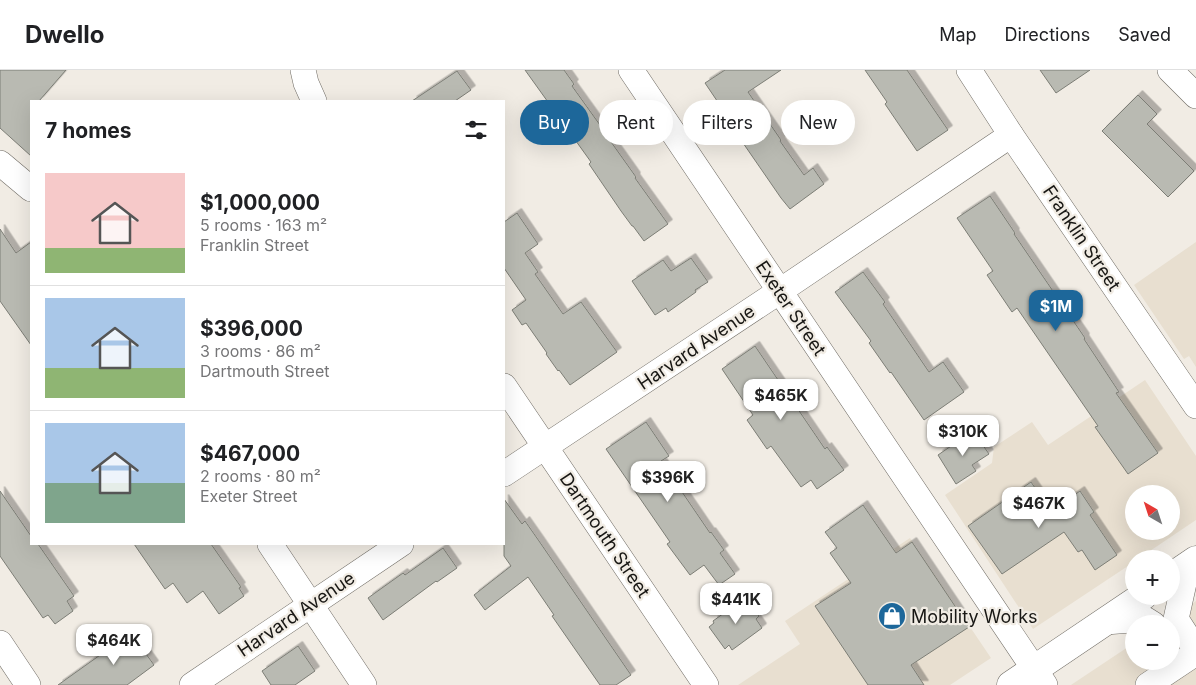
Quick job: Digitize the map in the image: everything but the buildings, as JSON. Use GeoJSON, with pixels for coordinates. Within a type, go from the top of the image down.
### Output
{"type":"FeatureCollection","features":[{"type":"Feature","properties":{"kind":"main road"},"geometry":{"type":"LineString","coordinates":[[1011,685],[1040,677],[1105,622],[1130,605]]}},
{"type":"Feature","properties":{"kind":"street"},"geometry":{"type":"LineString","coordinates":[[303,70],[314,100]]}},
{"type":"Feature","properties":{"kind":"street","name":"Exeter Street"},"geometry":{"type":"LineString","coordinates":[[631,70],[1040,677]]}},
{"type":"Feature","properties":{"kind":"street","name":"Franklin Street"},"geometry":{"type":"LineString","coordinates":[[969,70],[1011,135],[1196,406]]}},
{"type":"Feature","properties":{"kind":"street"},"geometry":{"type":"LineString","coordinates":[[1170,70],[1196,96]]}},
{"type":"Feature","properties":{"kind":"street","name":"Harvard Avenue"},"geometry":{"type":"LineString","coordinates":[[505,473],[1011,135]]}},
{"type":"Feature","properties":{"kind":"street"},"geometry":{"type":"LineString","coordinates":[[0,163],[30,188]]}},
{"type":"Feature","properties":{"kind":"street","name":"Dartmouth Street"},"geometry":{"type":"LineString","coordinates":[[505,388],[706,685]]}},
{"type":"Feature","properties":{"kind":"street"},"geometry":{"type":"LineString","coordinates":[[271,545],[364,685]]}},
{"type":"Feature","properties":{"kind":"street","name":"Harvard Avenue"},"geometry":{"type":"LineString","coordinates":[[192,685],[400,545]]}},
{"type":"Feature","properties":{"kind":"street"},"geometry":{"type":"LineString","coordinates":[[1177,615],[1185,567]]}},
{"type":"Feature","properties":{"kind":"street"},"geometry":{"type":"LineString","coordinates":[[1105,622],[1125,620]]}},
{"type":"Feature","properties":{"kind":"street"},"geometry":{"type":"LineString","coordinates":[[0,643],[28,685]]}},
{"type":"Feature","properties":{"kind":"shaded area"},"geometry":{"type":"Polygon","coordinates":[[[1196,242],[1196,367],[1189,356],[1184,359],[1134,285],[1196,242]]]}},
{"type":"Feature","properties":{"kind":"shaded area"},"geometry":{"type":"Polygon","coordinates":[[[1145,380],[1196,456],[1196,520],[1180,531],[1180,485],[1125,485],[1125,540],[1166,540],[1151,550],[1125,550],[1125,568],[1033,629],[945,495],[992,463],[994,447],[1032,422],[1048,445],[1145,380]]]}},
{"type":"Feature","properties":{"kind":"shaded area","name":"Mobility Works"},"geometry":{"type":"Polygon","coordinates":[[[910,538],[991,658],[950,685],[738,685],[800,644],[785,621],[910,538]]]}},
{"type":"Feature","properties":{"kind":"shaded area"},"geometry":{"type":"Polygon","coordinates":[[[1196,601],[1196,685],[1071,685],[1125,649],[1125,670],[1180,670],[1180,615],[1175,615],[1196,601]]]}},
{"type":"Feature","properties":{"kind":"place","name":"Mobility Works"},"geometry":{"type":"Point","coordinates":[892,616]}}]}
